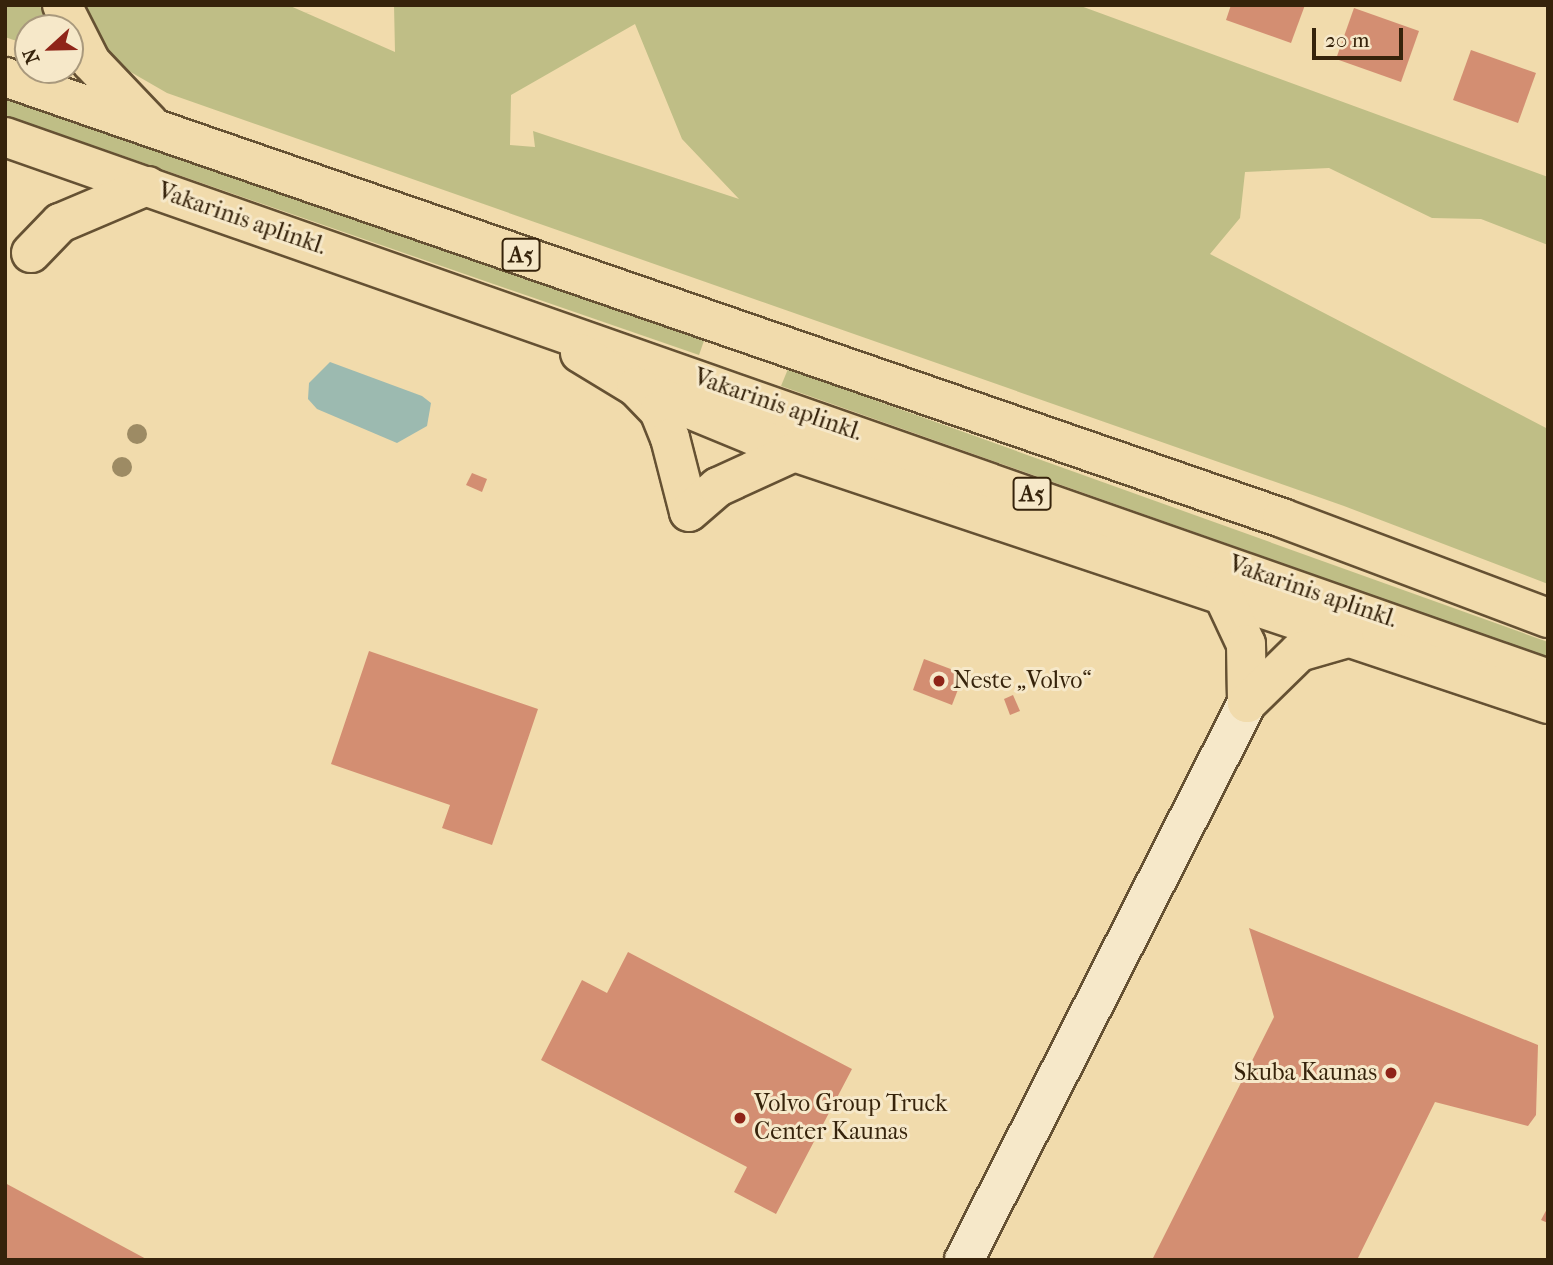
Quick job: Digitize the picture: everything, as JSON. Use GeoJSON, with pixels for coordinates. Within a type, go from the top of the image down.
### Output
{"type":"FeatureCollection","features":[{"type":"Feature","properties":{"kind":"highway"},"geometry":{"type":"LineString","coordinates":[[62,5],[92,62],[156,129]]}},
{"type":"Feature","properties":{"kind":"highway","name":"A5"},"geometry":{"type":"LineString","coordinates":[[5,77],[1282,518],[1548,618]]}},
{"type":"Feature","properties":{"kind":"highway","name":"Vakarinis aplinkl."},"geometry":{"type":"LineString","coordinates":[[5,137],[1548,679]]}},
{"type":"Feature","properties":{"kind":"highway"},"geometry":{"type":"LineString","coordinates":[[31,253],[60,223],[147,186]]}},
{"type":"Feature","properties":{"kind":"highway"},"geometry":{"type":"LineString","coordinates":[[515,314],[636,387],[794,452],[1223,595],[1344,639],[1548,704]]}},
{"type":"Feature","properties":{"kind":"highway"},"geometry":{"type":"LineString","coordinates":[[636,387],[659,411],[670,438],[689,512],[718,487],[794,452]]}},
{"type":"Feature","properties":{"kind":"highway"},"geometry":{"type":"LineString","coordinates":[[1223,595],[1246,644],[1247,703]]}},
{"type":"Feature","properties":{"kind":"highway"},"geometry":{"type":"LineString","coordinates":[[1247,703],[1299,652],[1344,639]]}},
{"type":"Feature","properties":{"kind":"street"},"geometry":{"type":"LineString","coordinates":[[964,1260],[1247,703]]}},
{"type":"Feature","properties":{"kind":"shaded area"},"geometry":{"type":"Polygon","coordinates":[[[5,5],[40,5],[43,14],[14,14],[14,40],[5,37],[5,5]]]}},
{"type":"Feature","properties":{"kind":"shaded area"},"geometry":{"type":"Polygon","coordinates":[[[80,5],[288,5],[395,52],[394,5],[1078,5],[1548,177],[1548,245],[1481,219],[1432,218],[1329,168],[1245,172],[1240,218],[1210,254],[1548,429],[1548,584],[1344,506],[167,93],[115,63],[88,30],[80,5]],[[635,24],[511,95],[510,145],[535,147],[533,131],[739,199],[682,139],[635,24]]]}},
{"type":"Feature","properties":{"kind":"shaded area"},"geometry":{"type":"Polygon","coordinates":[[[5,96],[705,338],[699,355],[5,115],[5,96]]]}},
{"type":"Feature","properties":{"kind":"shaded area"},"geometry":{"type":"Polygon","coordinates":[[[788,369],[1548,642],[1548,657],[781,386],[788,369]]]}},
{"type":"Feature","properties":{"kind":"water"},"geometry":{"type":"Polygon","coordinates":[[[330,362],[422,396],[431,403],[427,426],[397,443],[317,409],[308,399],[309,383],[330,362]]]}},
{"type":"Feature","properties":{"kind":"building"},"geometry":{"type":"Polygon","coordinates":[[[1231,5],[1305,5],[1291,43],[1226,20],[1231,5]]]}},
{"type":"Feature","properties":{"kind":"building"},"geometry":{"type":"Polygon","coordinates":[[[1354,8],[1419,31],[1401,82],[1336,59],[1354,8]]]}},
{"type":"Feature","properties":{"kind":"building"},"geometry":{"type":"Polygon","coordinates":[[[1471,50],[1536,73],[1518,123],[1453,100],[1471,50]]]}},
{"type":"Feature","properties":{"kind":"building"},"geometry":{"type":"Polygon","coordinates":[[[472,473],[487,479],[482,492],[466,485],[472,473]]]}},
{"type":"Feature","properties":{"kind":"building"},"geometry":{"type":"Polygon","coordinates":[[[369,651],[538,709],[492,845],[442,828],[450,805],[331,764],[369,651]]]}},
{"type":"Feature","properties":{"kind":"building"},"geometry":{"type":"Polygon","coordinates":[[[924,659],[964,674],[952,705],[913,690],[924,659]]]}},
{"type":"Feature","properties":{"kind":"building"},"geometry":{"type":"Polygon","coordinates":[[[1013,695],[1020,711],[1010,715],[1004,699],[1013,695]]]}},
{"type":"Feature","properties":{"kind":"building","name":"Skuba Kaunas"},"geometry":{"type":"Polygon","coordinates":[[[1249,928],[1538,1045],[1536,1115],[1528,1126],[1435,1102],[1357,1260],[1152,1260],[1274,1017],[1249,928]]]}},
{"type":"Feature","properties":{"kind":"building","name":"Volvo Group Truck Center Kaunas"},"geometry":{"type":"Polygon","coordinates":[[[628,952],[852,1069],[776,1214],[734,1192],[747,1167],[541,1060],[582,980],[607,993],[628,952]]]}},
{"type":"Feature","properties":{"kind":"building"},"geometry":{"type":"Polygon","coordinates":[[[5,1183],[148,1260],[5,1260],[5,1183]]]}},
{"type":"Feature","properties":{"kind":"building"},"geometry":{"type":"Polygon","coordinates":[[[1548,1207],[1548,1223],[1541,1220],[1548,1207]]]}},
{"type":"Feature","properties":{"kind":"place","name":"Neste „Volvo“"},"geometry":{"type":"Point","coordinates":[939,681]}},
{"type":"Feature","properties":{"kind":"place","name":"Skuba Kaunas"},"geometry":{"type":"Point","coordinates":[1391,1073]}},
{"type":"Feature","properties":{"kind":"place","name":"Volvo Group Truck Center Kaunas"},"geometry":{"type":"Point","coordinates":[740,1118]}}]}
